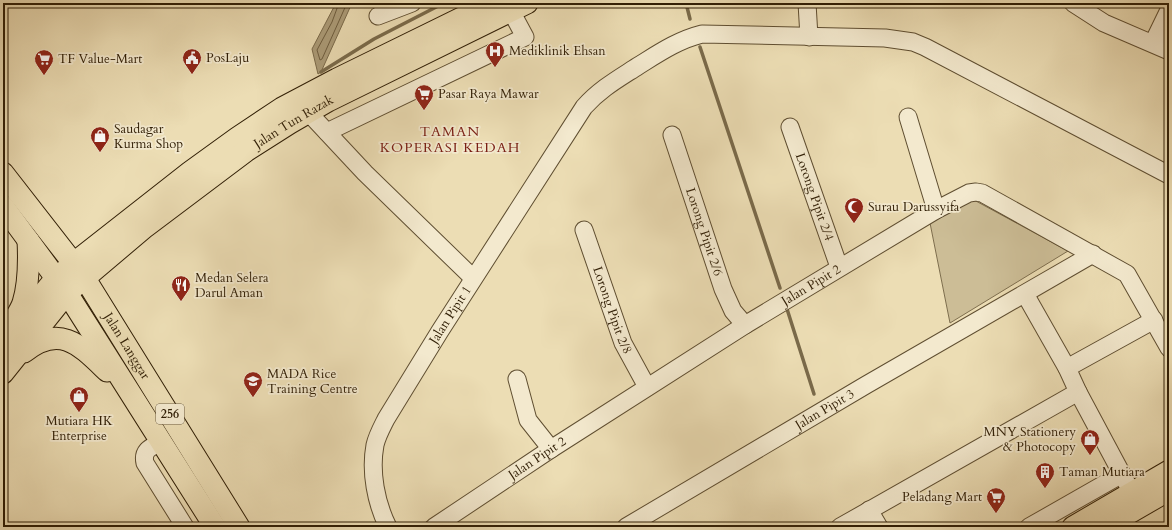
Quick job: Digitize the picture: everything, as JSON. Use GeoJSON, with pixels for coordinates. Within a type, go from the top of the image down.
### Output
{"type":"FeatureCollection","features":[{"type":"Feature","properties":{"kind":"main road","name":"Jalan Tun Razak"},"geometry":{"type":"LineString","coordinates":[[79,270],[145,227],[246,151],[308,112],[510,6]]}},
{"type":"Feature","properties":{"kind":"main road","name":"Jalan Tun Razak"},"geometry":{"type":"LineString","coordinates":[[79,270],[190,172],[282,108],[357,69],[510,6]]}},
{"type":"Feature","properties":{"kind":"main road","name":"Jalan Langgar"},"geometry":{"type":"LineString","coordinates":[[3,173],[79,270],[239,527]]}},
{"type":"Feature","properties":{"kind":"main road","name":"Jalan Langgar"},"geometry":{"type":"LineString","coordinates":[[3,206],[61,286],[215,527]]}},
{"type":"Feature","properties":{"kind":"main road"},"geometry":{"type":"LineString","coordinates":[[6,354],[23,303],[28,272],[28,240]]}},
{"type":"Feature","properties":{"kind":"main road"},"geometry":{"type":"LineString","coordinates":[[6,354],[61,286],[79,270]]}},
{"type":"Feature","properties":{"kind":"main road"},"geometry":{"type":"LineString","coordinates":[[6,354],[44,339],[66,339],[78,345],[89,354],[132,396]]}},
{"type":"Feature","properties":{"kind":"main road"},"geometry":{"type":"LineString","coordinates":[[1073,527],[1132,494],[1169,471]]}},
{"type":"Feature","properties":{"kind":"main road"},"geometry":{"type":"LineString","coordinates":[[1105,527],[1169,490]]}},
{"type":"Feature","properties":{"kind":"street"},"geometry":{"type":"LineString","coordinates":[[378,16],[412,3]]}},
{"type":"Feature","properties":{"kind":"street"},"geometry":{"type":"LineString","coordinates":[[806,3],[809,37]]}},
{"type":"Feature","properties":{"kind":"street"},"geometry":{"type":"LineString","coordinates":[[1073,3],[1104,23],[1169,51]]}},
{"type":"Feature","properties":{"kind":"street"},"geometry":{"type":"LineString","coordinates":[[327,132],[525,37],[510,6]]}},
{"type":"Feature","properties":{"kind":"street"},"geometry":{"type":"LineString","coordinates":[[1153,43],[1169,10]]}},
{"type":"Feature","properties":{"kind":"street","name":"Jalan Pipit 1"},"geometry":{"type":"LineString","coordinates":[[388,527],[375,491],[374,476],[375,445],[390,412],[474,278],[578,117],[594,95],[670,46],[690,37],[702,34],[885,38],[913,42],[1169,175]]}},
{"type":"Feature","properties":{"kind":"street"},"geometry":{"type":"LineString","coordinates":[[308,112],[365,173],[474,278]]}},
{"type":"Feature","properties":{"kind":"street"},"geometry":{"type":"LineString","coordinates":[[908,117],[936,210]]}},
{"type":"Feature","properties":{"kind":"street","name":"Lorong Pipit 2/4"},"geometry":{"type":"LineString","coordinates":[[790,127],[840,267]]}},
{"type":"Feature","properties":{"kind":"street","name":"Lorong Pipit 2/6"},"geometry":{"type":"LineString","coordinates":[[672,135],[723,289],[733,311],[745,325]]}},
{"type":"Feature","properties":{"kind":"street","name":"Jalan Pipit 2"},"geometry":{"type":"LineString","coordinates":[[434,527],[551,449],[745,325],[936,210],[969,193],[982,193],[1127,274],[1169,348]]}},
{"type":"Feature","properties":{"kind":"street","name":"Lorong Pipit 2/8"},"geometry":{"type":"LineString","coordinates":[[584,230],[624,343],[647,387]]}},
{"type":"Feature","properties":{"kind":"street","name":"Jalan Pipit 3"},"geometry":{"type":"LineString","coordinates":[[633,525],[866,385],[1093,254]]}},
{"type":"Feature","properties":{"kind":"street"},"geometry":{"type":"LineString","coordinates":[[1025,294],[1067,368],[1078,392],[1132,494]]}},
{"type":"Feature","properties":{"kind":"street"},"geometry":{"type":"LineString","coordinates":[[1067,368],[1154,320]]}},
{"type":"Feature","properties":{"kind":"street"},"geometry":{"type":"LineString","coordinates":[[517,379],[528,420],[551,449]]}},
{"type":"Feature","properties":{"kind":"street"},"geometry":{"type":"LineString","coordinates":[[840,527],[1078,392]]}},
{"type":"Feature","properties":{"kind":"street"},"geometry":{"type":"LineString","coordinates":[[161,442],[146,451],[144,455],[145,463],[185,527]]}},
{"type":"Feature","properties":{"kind":"street"},"geometry":{"type":"LineString","coordinates":[[1029,527],[1122,474]]}},
{"type":"Feature","properties":{"kind":"street"},"geometry":{"type":"LineString","coordinates":[[869,510],[879,527]]}},
{"type":"Feature","properties":{"kind":"shaded area"},"geometry":{"type":"Polygon","coordinates":[[[974,200],[1068,251],[950,323],[930,223],[974,200]]]}},
{"type":"Feature","properties":{"kind":"water"},"geometry":{"type":"Polygon","coordinates":[[[336,3],[352,3],[321,72],[318,74],[312,49],[336,3]]]}},
{"type":"Feature","properties":{"kind":"waterway"},"geometry":{"type":"LineString","coordinates":[[321,72],[374,39],[444,3]]}},
{"type":"Feature","properties":{"kind":"waterway"},"geometry":{"type":"LineString","coordinates":[[686,3],[690,19]]}},
{"type":"Feature","properties":{"kind":"waterway"},"geometry":{"type":"LineString","coordinates":[[700,47],[780,288]]}},
{"type":"Feature","properties":{"kind":"waterway"},"geometry":{"type":"LineString","coordinates":[[787,309],[814,394]]}},
{"type":"Feature","properties":{"kind":"place","name":"Mediklinik Ehsan"},"geometry":{"type":"Point","coordinates":[495,68]}},
{"type":"Feature","properties":{"kind":"place","name":"PosLaju"},"geometry":{"type":"Point","coordinates":[192,75]}},
{"type":"Feature","properties":{"kind":"place","name":"TF Value-Mart"},"geometry":{"type":"Point","coordinates":[44,76]}},
{"type":"Feature","properties":{"kind":"place","name":"Pasar Raya Mawar"},"geometry":{"type":"Point","coordinates":[424,111]}},
{"type":"Feature","properties":{"kind":"place","name":"Saudagar Kurma Shop"},"geometry":{"type":"Point","coordinates":[100,153]}},
{"type":"Feature","properties":{"kind":"place","name":"Surau Darussyifa"},"geometry":{"type":"Point","coordinates":[854,224]}},
{"type":"Feature","properties":{"kind":"place","name":"Medan Selera Darul Aman"},"geometry":{"type":"Point","coordinates":[181,302]}},
{"type":"Feature","properties":{"kind":"place","name":"MADA Rice Training Centre"},"geometry":{"type":"Point","coordinates":[253,398]}},
{"type":"Feature","properties":{"kind":"place","name":"Mutiara HK Enterprise"},"geometry":{"type":"Point","coordinates":[79,413]}},
{"type":"Feature","properties":{"kind":"place","name":"MNY Stationery & Photocopy"},"geometry":{"type":"Point","coordinates":[1090,456]}},
{"type":"Feature","properties":{"kind":"place","name":"Taman Mutiara"},"geometry":{"type":"Point","coordinates":[1045,489]}},
{"type":"Feature","properties":{"kind":"place","name":"Peladang Mart"},"geometry":{"type":"Point","coordinates":[996,514]}},
{"type":"Feature","properties":{"kind":"district","name":"TAMAN KOPERASI KEDAH"},"geometry":{"type":"Point","coordinates":[450,140]}}]}
